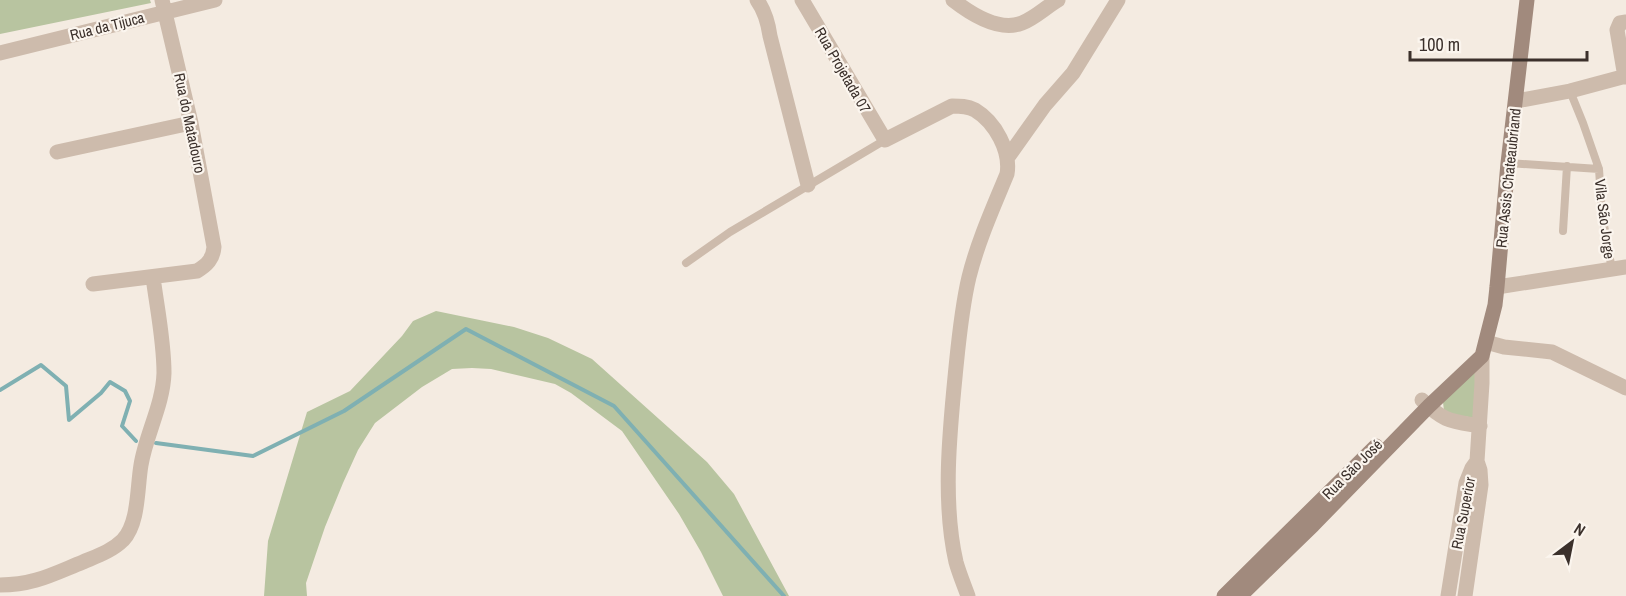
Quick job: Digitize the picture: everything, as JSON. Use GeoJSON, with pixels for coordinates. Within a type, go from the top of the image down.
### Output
{"type":"FeatureCollection","features":[{"type":"Feature","properties":{"kind":"street","name":"Rua da Tijuca"},"geometry":{"type":"LineString","coordinates":[[0,53],[164,6],[215,0]]}},
{"type":"Feature","properties":{"kind":"street"},"geometry":{"type":"LineString","coordinates":[[757,0],[769,25],[808,185]]}},
{"type":"Feature","properties":{"kind":"street","name":"Rua Projetada 07"},"geometry":{"type":"LineString","coordinates":[[802,0],[885,140]]}},
{"type":"Feature","properties":{"kind":"street"},"geometry":{"type":"LineString","coordinates":[[953,0],[996,24],[1009,25],[1026,21],[1058,0]]}},
{"type":"Feature","properties":{"kind":"street"},"geometry":{"type":"LineString","coordinates":[[1008,157],[1045,105],[1073,73],[1118,0]]}},
{"type":"Feature","properties":{"kind":"street","name":"Rua Assis Chateaubriand"},"geometry":{"type":"LineString","coordinates":[[1484,348],[1495,305],[1527,0]]}},
{"type":"Feature","properties":{"kind":"street","name":"Rua do Matadouro"},"geometry":{"type":"LineString","coordinates":[[153,277],[197,271],[210,260],[214,248],[191,123],[164,6]]}},
{"type":"Feature","properties":{"kind":"street"},"geometry":{"type":"LineString","coordinates":[[1516,100],[1626,78],[1617,30],[1620,23],[1626,22]]}},
{"type":"Feature","properties":{"kind":"street"},"geometry":{"type":"LineString","coordinates":[[885,140],[952,106],[962,105],[974,110],[985,119],[1002,142],[1008,157],[1007,174],[980,241],[969,278],[952,408],[950,523],[956,562],[968,596]]}},
{"type":"Feature","properties":{"kind":"street"},"geometry":{"type":"LineString","coordinates":[[57,152],[191,123]]}},
{"type":"Feature","properties":{"kind":"street"},"geometry":{"type":"LineString","coordinates":[[1497,287],[1619,268]]}},
{"type":"Feature","properties":{"kind":"street"},"geometry":{"type":"LineString","coordinates":[[0,585],[36,581],[103,554],[124,539],[133,521],[145,445],[159,407],[163,387],[163,350],[153,277],[93,284]]}},
{"type":"Feature","properties":{"kind":"street"},"geometry":{"type":"LineString","coordinates":[[1477,461],[1484,348],[1504,347],[1552,352],[1626,388]]}},
{"type":"Feature","properties":{"kind":"street","name":"Rua São José"},"geometry":{"type":"LineString","coordinates":[[1240,596],[1310,520],[1425,403],[1484,348]]}},
{"type":"Feature","properties":{"kind":"street"},"geometry":{"type":"LineString","coordinates":[[1425,403],[1435,413],[1449,420],[1480,426]]}},
{"type":"Feature","properties":{"kind":"street","name":"Rua Superior"},"geometry":{"type":"LineString","coordinates":[[1448,596],[1466,483],[1477,461]]}},
{"type":"Feature","properties":{"kind":"street","name":"Rua Superior"},"geometry":{"type":"LineString","coordinates":[[1465,596],[1481,485],[1477,461]]}},
{"type":"Feature","properties":{"kind":"street","name":"Rua São José"},"geometry":{"type":"LineString","coordinates":[[1224,596],[1310,520]]}},
{"type":"Feature","properties":{"kind":"lane","name":"Vila São Jorge"},"geometry":{"type":"LineString","coordinates":[[1570,91],[1599,169],[1602,214],[1619,268]]}},
{"type":"Feature","properties":{"kind":"lane"},"geometry":{"type":"LineString","coordinates":[[686,263],[730,232],[885,140]]}},
{"type":"Feature","properties":{"kind":"lane","name":"Vila São Jorge"},"geometry":{"type":"LineString","coordinates":[[1509,163],[1599,169]]}},
{"type":"Feature","properties":{"kind":"lane"},"geometry":{"type":"LineString","coordinates":[[1563,231],[1567,166]]}},
{"type":"Feature","properties":{"kind":"green space"},"geometry":{"type":"Polygon","coordinates":[[[0,0],[150,0],[151,3],[0,34],[0,0]]]}},
{"type":"Feature","properties":{"kind":"green space"},"geometry":{"type":"Polygon","coordinates":[[[436,311],[514,327],[548,338],[592,359],[707,462],[734,494],[789,596],[723,596],[679,514],[622,431],[571,393],[555,384],[491,369],[472,368],[452,369],[422,387],[375,423],[358,450],[325,527],[306,583],[307,596],[264,596],[268,541],[307,412],[350,391],[402,336],[413,321],[436,311]]]}},
{"type":"Feature","properties":{"kind":"green space"},"geometry":{"type":"Polygon","coordinates":[[[1476,369],[1475,418],[1449,414],[1444,411],[1443,402],[1476,369]]]}},
{"type":"Feature","properties":{"kind":"waterway"},"geometry":{"type":"LineString","coordinates":[[156,443],[253,456],[344,411],[466,329],[614,406],[784,596]]}},
{"type":"Feature","properties":{"kind":"waterway"},"geometry":{"type":"LineString","coordinates":[[0,390],[41,365],[66,386],[69,420],[101,393],[110,382],[125,391],[130,401],[122,426],[136,441]]}}]}
